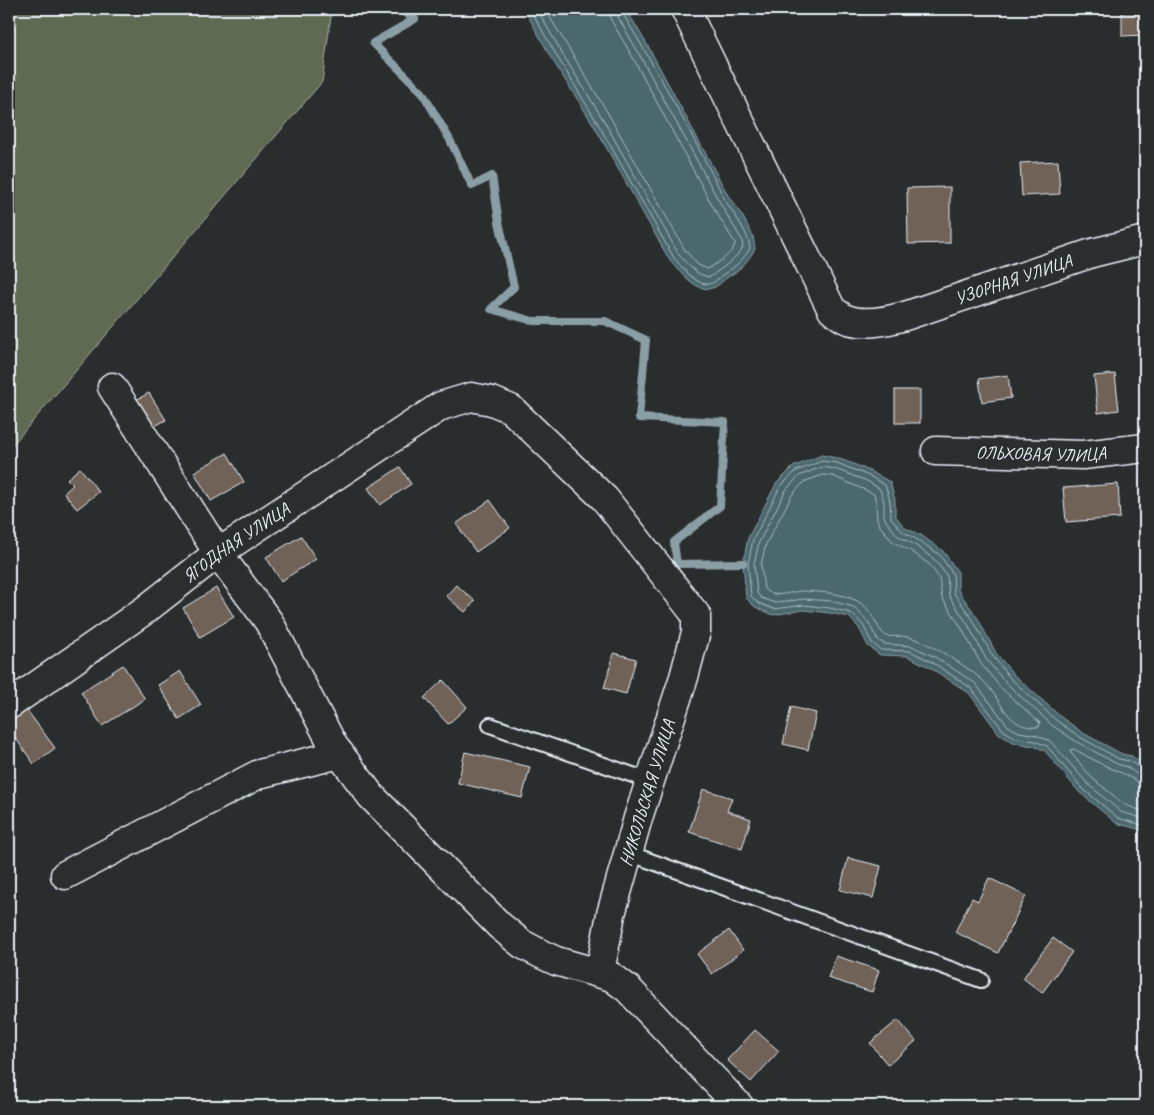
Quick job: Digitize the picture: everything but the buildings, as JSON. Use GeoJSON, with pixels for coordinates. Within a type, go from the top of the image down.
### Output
{"type":"FeatureCollection","features":[{"type":"Feature","properties":{"kind":"street","name":"УЗОРНАЯ УЛИЦА"},"geometry":{"type":"LineString","coordinates":[[685,9],[832,310],[845,319],[861,322],[882,322],[905,316],[1092,253],[1145,240]]}},
{"type":"Feature","properties":{"kind":"street"},"geometry":{"type":"LineString","coordinates":[[112,387],[218,553],[269,622],[320,721],[340,754],[371,796],[500,926],[522,944],[556,961],[600,972],[612,977],[628,988],[740,1106]]}},
{"type":"Feature","properties":{"kind":"street","name":"ЯГОДНАЯ УЛИЦА"},"geometry":{"type":"LineString","coordinates":[[9,705],[145,610],[218,553],[441,406],[471,397],[492,401],[511,409],[605,499],[696,615]]}},
{"type":"Feature","properties":{"kind":"street","name":"ОЛЬХОВАЯ УЛИЦА"},"geometry":{"type":"LineString","coordinates":[[936,451],[1083,455],[1145,448]]}},
{"type":"Feature","properties":{"kind":"street","name":"НИКОЛЬСКАЯ УЛИЦА"},"geometry":{"type":"LineString","coordinates":[[600,972],[611,914],[696,632],[696,615]]}},
{"type":"Feature","properties":{"kind":"street"},"geometry":{"type":"LineString","coordinates":[[65,875],[259,774],[340,754]]}},
{"type":"Feature","properties":{"kind":"lane"},"geometry":{"type":"LineString","coordinates":[[490,725],[650,781]]}},
{"type":"Feature","properties":{"kind":"lane"},"geometry":{"type":"LineString","coordinates":[[628,853],[981,980]]}},
{"type":"Feature","properties":{"kind":"green space"},"geometry":{"type":"Polygon","coordinates":[[[9,9],[332,9],[322,82],[9,449],[9,9]]]}},
{"type":"Feature","properties":{"kind":"water"},"geometry":{"type":"Polygon","coordinates":[[[524,9],[626,9],[648,46],[729,197],[753,236],[755,249],[750,257],[740,268],[718,285],[709,289],[696,285],[684,276],[670,261],[593,124],[553,61],[524,9]]]}},
{"type":"Feature","properties":{"kind":"water"},"geometry":{"type":"Polygon","coordinates":[[[822,455],[840,459],[890,482],[895,500],[895,515],[905,528],[921,535],[943,551],[958,572],[958,590],[977,617],[996,653],[1014,675],[1061,717],[1083,733],[1122,754],[1132,756],[1145,767],[1145,831],[1116,823],[1079,792],[1044,750],[1015,743],[1000,735],[969,693],[929,667],[907,656],[880,655],[868,646],[859,628],[849,617],[803,610],[773,615],[755,607],[746,598],[743,563],[748,538],[776,484],[793,467],[822,455]]]}},
{"type":"Feature","properties":{"kind":"waterway"},"geometry":{"type":"LineString","coordinates":[[399,9],[415,19],[373,43],[422,92],[450,140],[472,186],[492,176],[499,222],[514,287],[491,309],[533,321],[605,321],[646,340],[639,418],[725,422],[720,506],[674,542],[677,564],[743,563]]}}]}
